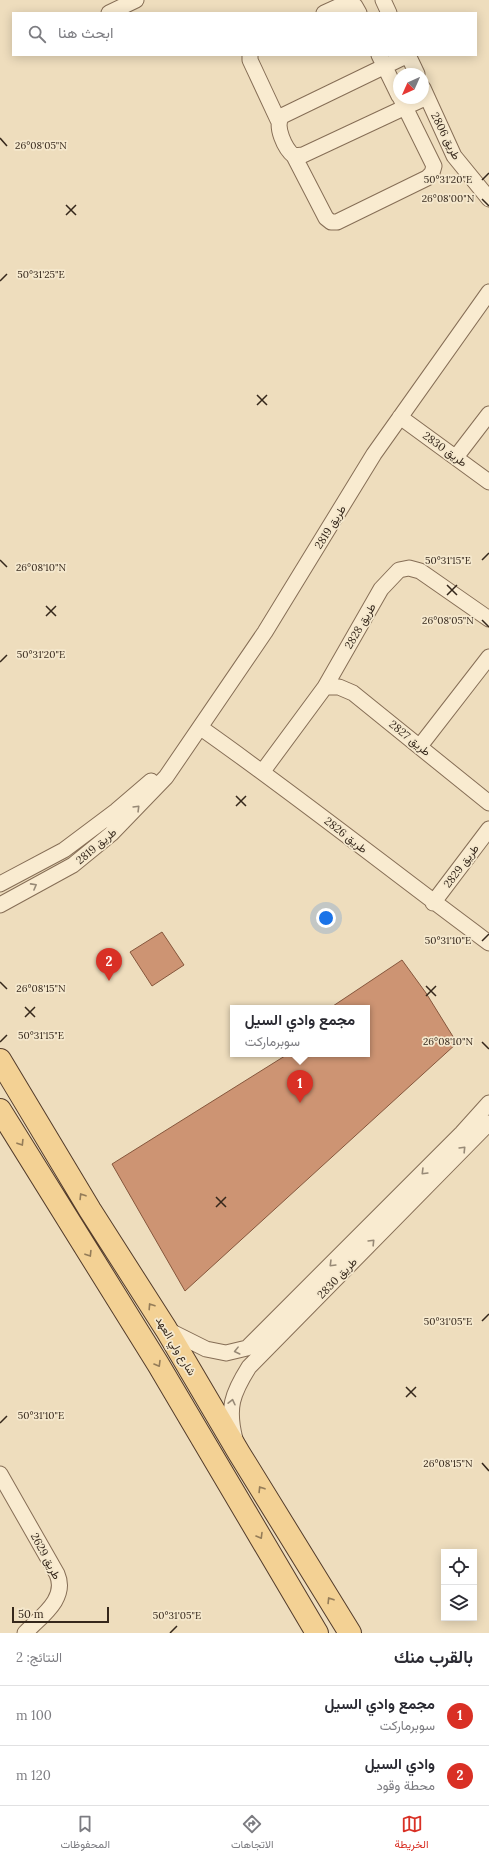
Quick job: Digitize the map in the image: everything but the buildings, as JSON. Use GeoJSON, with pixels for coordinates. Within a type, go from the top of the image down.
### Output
{"type":"FeatureCollection","features":[{"type":"Feature","properties":{"kind":"main road","name":"شارع ولي العهد"},"geometry":{"type":"LineString","coordinates":[[0,1060],[90,1210],[166,1329],[239,1453],[350,1633]]}},
{"type":"Feature","properties":{"kind":"main road"},"geometry":{"type":"LineString","coordinates":[[0,1110],[158,1364],[317,1633]]}},
{"type":"Feature","properties":{"kind":"street"},"geometry":{"type":"LineString","coordinates":[[111,12],[136,0]]}},
{"type":"Feature","properties":{"kind":"street"},"geometry":{"type":"LineString","coordinates":[[383,0],[389,12]]}},
{"type":"Feature","properties":{"kind":"street"},"geometry":{"type":"LineString","coordinates":[[326,12],[344,4],[354,6],[358,12]]}},
{"type":"Feature","properties":{"kind":"street"},"geometry":{"type":"LineString","coordinates":[[250,56],[250,60],[278,120],[278,126],[289,152],[294,156],[326,218],[331,222],[337,222],[427,178],[432,173],[434,166],[403,104]]}},
{"type":"Feature","properties":{"kind":"street"},"geometry":{"type":"LineString","coordinates":[[278,120],[282,116],[381,61],[404,56]]}},
{"type":"Feature","properties":{"kind":"street"},"geometry":{"type":"LineString","coordinates":[[408,56],[414,68]]}},
{"type":"Feature","properties":{"kind":"street"},"geometry":{"type":"LineString","coordinates":[[381,61],[393,84]]}},
{"type":"Feature","properties":{"kind":"street","name":"طريق 2806"},"geometry":{"type":"LineString","coordinates":[[429,101],[454,156],[489,199]]}},
{"type":"Feature","properties":{"kind":"street"},"geometry":{"type":"LineString","coordinates":[[294,156],[303,155],[394,104]]}},
{"type":"Feature","properties":{"kind":"street","name":"طريق 2819"},"geometry":{"type":"LineString","coordinates":[[0,905],[73,865],[111,834],[161,784],[201,728],[265,632],[370,461],[489,292]]}},
{"type":"Feature","properties":{"kind":"street"},"geometry":{"type":"LineString","coordinates":[[456,457],[489,414]]}},
{"type":"Feature","properties":{"kind":"street","name":"طريق 2830"},"geometry":{"type":"LineString","coordinates":[[400,417],[489,482]]}},
{"type":"Feature","properties":{"kind":"street","name":"طريق 2828"},"geometry":{"type":"LineString","coordinates":[[263,772],[325,687],[381,589],[399,570],[409,568],[420,571],[489,619]]}},
{"type":"Feature","properties":{"kind":"street"},"geometry":{"type":"LineString","coordinates":[[420,746],[489,657]]}},
{"type":"Feature","properties":{"kind":"street","name":"طريق 2827"},"geometry":{"type":"LineString","coordinates":[[325,687],[339,687],[353,693],[489,803]]}},
{"type":"Feature","properties":{"kind":"street","name":"طريق 2826"},"geometry":{"type":"LineString","coordinates":[[201,728],[263,772],[433,903],[489,943]]}},
{"type":"Feature","properties":{"kind":"street","name":"طريق 2819"},"geometry":{"type":"LineString","coordinates":[[0,884],[64,850],[120,808],[161,772],[174,764]]}},
{"type":"Feature","properties":{"kind":"street"},"geometry":{"type":"LineString","coordinates":[[99,824],[111,834]]}},
{"type":"Feature","properties":{"kind":"street","name":"طريق 2829"},"geometry":{"type":"LineString","coordinates":[[433,903],[489,829]]}},
{"type":"Feature","properties":{"kind":"street"},"geometry":{"type":"LineString","coordinates":[[64,850],[73,865]]}},
{"type":"Feature","properties":{"kind":"street","name":"طريق 2830"},"geometry":{"type":"LineString","coordinates":[[166,1329],[206,1349],[226,1353],[247,1348],[462,1134],[489,1103]]}},
{"type":"Feature","properties":{"kind":"street","name":"طريق 2830"},"geometry":{"type":"LineString","coordinates":[[239,1453],[232,1428],[230,1408],[235,1391],[249,1367],[489,1123]]}},
{"type":"Feature","properties":{"kind":"street","name":"طريق 2629"},"geometry":{"type":"LineString","coordinates":[[0,1474],[57,1574],[60,1585],[60,1591],[55,1602],[25,1633]]}},
{"type":"Feature","properties":{"kind":"place","name":"وادي السيل"},"geometry":{"type":"Point","coordinates":[109,981]}},
{"type":"Feature","properties":{"kind":"place","name":"مجمع وادي السيل"},"geometry":{"type":"Point","coordinates":[300,1103]}}]}
